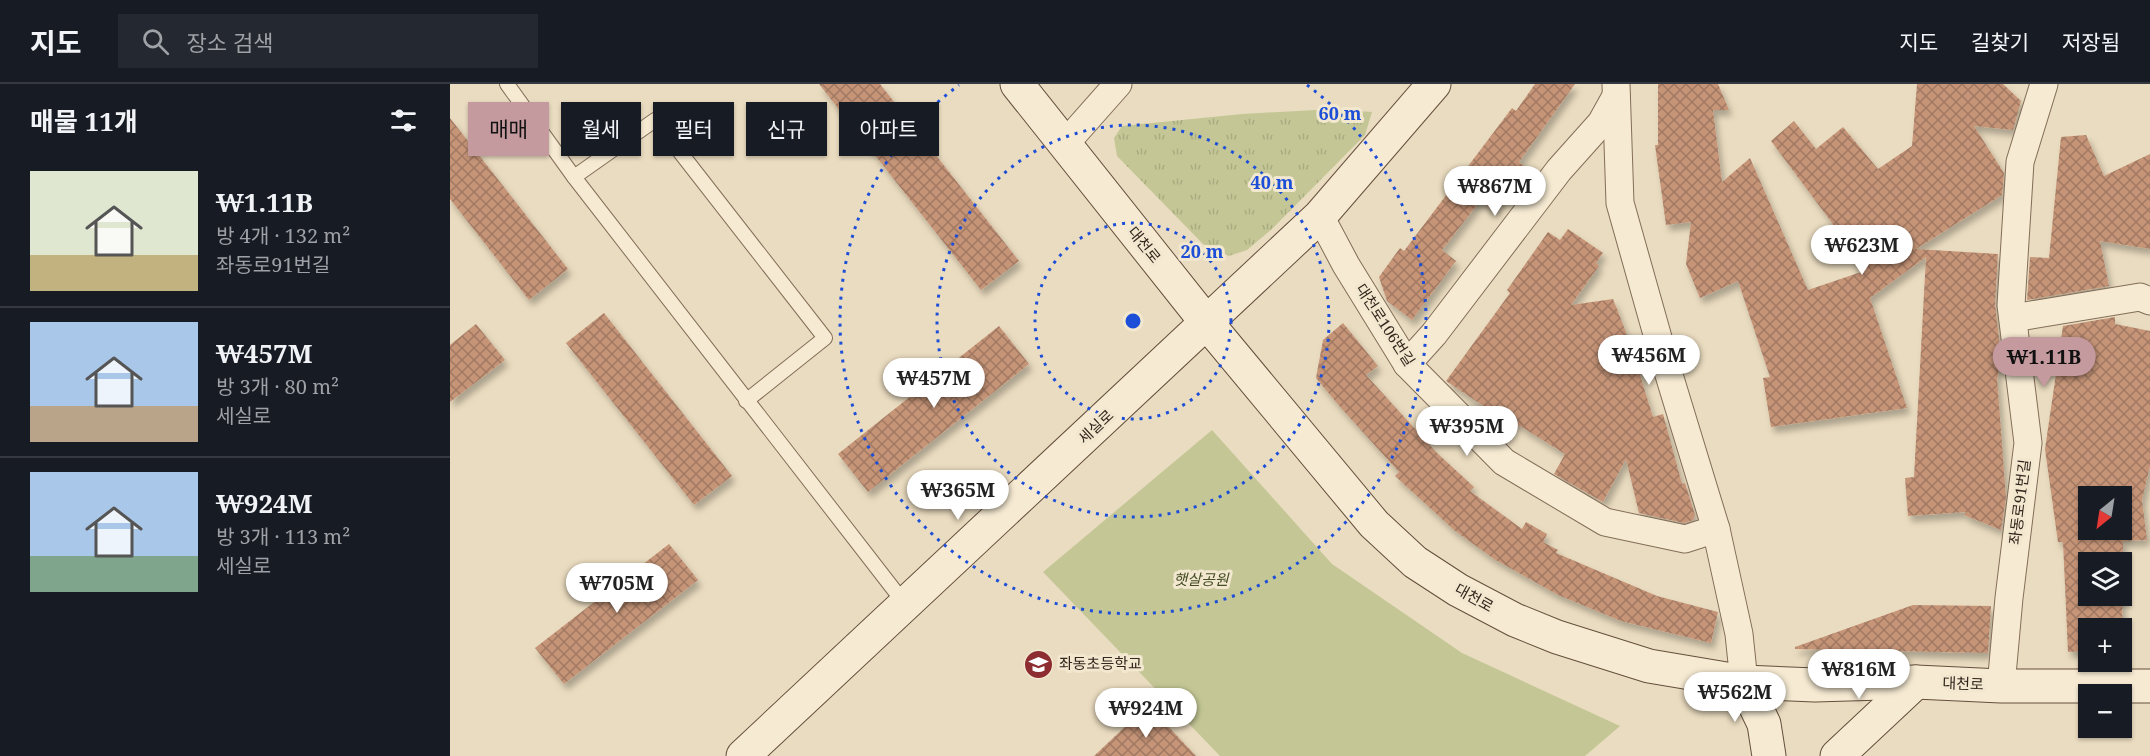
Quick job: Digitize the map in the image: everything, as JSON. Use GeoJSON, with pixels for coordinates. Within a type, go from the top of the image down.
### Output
{"type":"FeatureCollection","features":[{"type":"Feature","properties":{"kind":"street","name":"대천로"},"geometry":{"type":"LineString","coordinates":[[1017,84],[1207,323],[1374,524],[1414,562],[1458,590],[1515,620],[1557,637],[1649,666],[1744,682],[1815,685],[1916,682],[2001,686],[2150,686]]}},
{"type":"Feature","properties":{"kind":"street"},"geometry":{"type":"LineString","coordinates":[[1064,145],[1118,84]]}},
{"type":"Feature","properties":{"kind":"street","name":"세실로"},"geometry":{"type":"LineString","coordinates":[[743,756],[1320,216],[1434,84]]}},
{"type":"Feature","properties":{"kind":"street","name":"좌동로91번길"},"geometry":{"type":"LineString","coordinates":[[2001,686],[2028,443],[2011,305],[2020,162],[2044,84]]}},
{"type":"Feature","properties":{"kind":"street"},"geometry":{"type":"LineString","coordinates":[[1407,364],[1434,334],[1559,170],[1601,123],[1616,89]]}},
{"type":"Feature","properties":{"kind":"street"},"geometry":{"type":"LineString","coordinates":[[1616,89],[1620,202],[1662,352],[1716,529],[1739,634],[1744,682],[1764,724],[1769,756]]}},
{"type":"Feature","properties":{"kind":"street","name":"대천로106번길"},"geometry":{"type":"LineString","coordinates":[[1320,216],[1346,265],[1407,364],[1504,462],[1605,522],[1685,539],[1716,529]]}},
{"type":"Feature","properties":{"kind":"street"},"geometry":{"type":"LineString","coordinates":[[2013,318],[2140,297],[2150,301]]}},
{"type":"Feature","properties":{"kind":"street"},"geometry":{"type":"LineString","coordinates":[[1837,756],[1916,682]]}},
{"type":"Feature","properties":{"kind":"lane"},"geometry":{"type":"LineString","coordinates":[[507,84],[574,177],[906,605]]}},
{"type":"Feature","properties":{"kind":"lane"},"geometry":{"type":"LineString","coordinates":[[574,177],[655,120],[825,338],[746,401]]}},
{"type":"Feature","properties":{"kind":"green space"},"geometry":{"type":"Polygon","coordinates":[[[1333,109],[1372,112],[1365,135],[1272,229],[1247,250],[1229,256],[1203,244],[1117,156],[1114,138],[1122,126],[1242,114],[1333,109]]]}},
{"type":"Feature","properties":{"kind":"green space","name":"햇살공원"},"geometry":{"type":"Polygon","coordinates":[[[1212,430],[1332,564],[1462,653],[1620,726],[1585,756],[1220,756],[1043,572],[1212,430]]]}},
{"type":"Feature","properties":{"kind":"building"},"geometry":{"type":"Polygon","coordinates":[[[819,84],[880,84],[894,102],[839,102],[839,109],[819,84]]]}},
{"type":"Feature","properties":{"kind":"building"},"geometry":{"type":"Polygon","coordinates":[[[1535,84],[1575,84],[1519,162],[1525,167],[1494,211],[1480,201],[1442,250],[1456,261],[1412,320],[1387,301],[1379,277],[1400,248],[1404,251],[1512,108],[1516,111],[1535,84]]]}},
{"type":"Feature","properties":{"kind":"building"},"geometry":{"type":"Polygon","coordinates":[[[1658,84],[1718,84],[1729,110],[1713,110],[1722,182],[1750,158],[1808,290],[1867,270],[1771,141],[1794,121],[1816,149],[1843,127],[1878,169],[1912,146],[1917,84],[2003,84],[2021,101],[2013,130],[1974,126],[2004,173],[2002,195],[1916,249],[1998,254],[1995,304],[2000,347],[1997,377],[2006,497],[2001,530],[1964,515],[1966,512],[1908,516],[1905,478],[1914,477],[1926,257],[1870,298],[1907,408],[1771,427],[1763,378],[1770,377],[1738,281],[1700,298],[1686,264],[1691,222],[1666,225],[1655,145],[1658,145],[1658,84]]]}},
{"type":"Feature","properties":{"kind":"building"},"geometry":{"type":"Polygon","coordinates":[[[450,118],[468,141],[468,156],[480,156],[568,269],[529,300],[450,199],[450,118]]]}},
{"type":"Feature","properties":{"kind":"building"},"geometry":{"type":"Polygon","coordinates":[[[2086,135],[2104,176],[2150,154],[2150,249],[2100,241],[2109,286],[2027,300],[2030,257],[2049,258],[2061,137],[2086,135]]]}},
{"type":"Feature","properties":{"kind":"building"},"geometry":{"type":"Polygon","coordinates":[[[876,156],[937,156],[1019,261],[981,290],[876,156]]]}},
{"type":"Feature","properties":{"kind":"building"},"geometry":{"type":"Polygon","coordinates":[[[1568,229],[1603,253],[1596,263],[1599,266],[1571,305],[1613,299],[1629,340],[1653,417],[1663,414],[1682,484],[1685,483],[1695,515],[1693,520],[1684,523],[1639,513],[1626,459],[1603,502],[1554,474],[1565,454],[1499,413],[1497,415],[1446,381],[1510,293],[1507,290],[1548,232],[1560,240],[1568,229]]]}},
{"type":"Feature","properties":{"kind":"building"},"geometry":{"type":"Polygon","coordinates":[[[604,313],[732,476],[694,505],[566,343],[604,313]]]}},
{"type":"Feature","properties":{"kind":"building"},"geometry":{"type":"Polygon","coordinates":[[[2115,317],[2115,324],[2150,331],[2150,466],[2142,500],[2147,540],[2123,541],[2123,552],[2078,552],[2078,606],[2122,606],[2122,618],[2078,618],[2078,652],[2068,652],[2063,542],[2058,542],[2045,449],[2063,326],[2115,317]]]}},
{"type":"Feature","properties":{"kind":"building"},"geometry":{"type":"Polygon","coordinates":[[[1343,323],[1378,366],[1366,375],[1437,453],[1474,487],[1470,491],[1522,529],[1526,522],[1547,534],[1543,542],[1558,550],[1556,553],[1657,596],[1718,612],[1711,643],[1621,621],[1558,595],[1494,559],[1454,530],[1395,476],[1399,472],[1316,378],[1323,340],[1343,323]]]}},
{"type":"Feature","properties":{"kind":"building"},"geometry":{"type":"Polygon","coordinates":[[[476,324],[505,360],[450,402],[450,345],[476,324]]]}},
{"type":"Feature","properties":{"kind":"building"},"geometry":{"type":"Polygon","coordinates":[[[999,326],[1029,364],[868,492],[838,454],[999,326]]]}},
{"type":"Feature","properties":{"kind":"building"},"geometry":{"type":"Polygon","coordinates":[[[669,544],[698,580],[564,684],[535,648],[669,544]]]}},
{"type":"Feature","properties":{"kind":"building"},"geometry":{"type":"Polygon","coordinates":[[[1913,605],[1991,606],[1988,653],[1795,649],[1795,647],[1913,605]]]}},
{"type":"Feature","properties":{"kind":"building"},"geometry":{"type":"Polygon","coordinates":[[[1148,705],[1196,756],[1094,756],[1148,705]]]}},
{"type":"Feature","properties":{"kind":"place","name":"좌동초등학교"},"geometry":{"type":"Point","coordinates":[1038,664]}}]}
